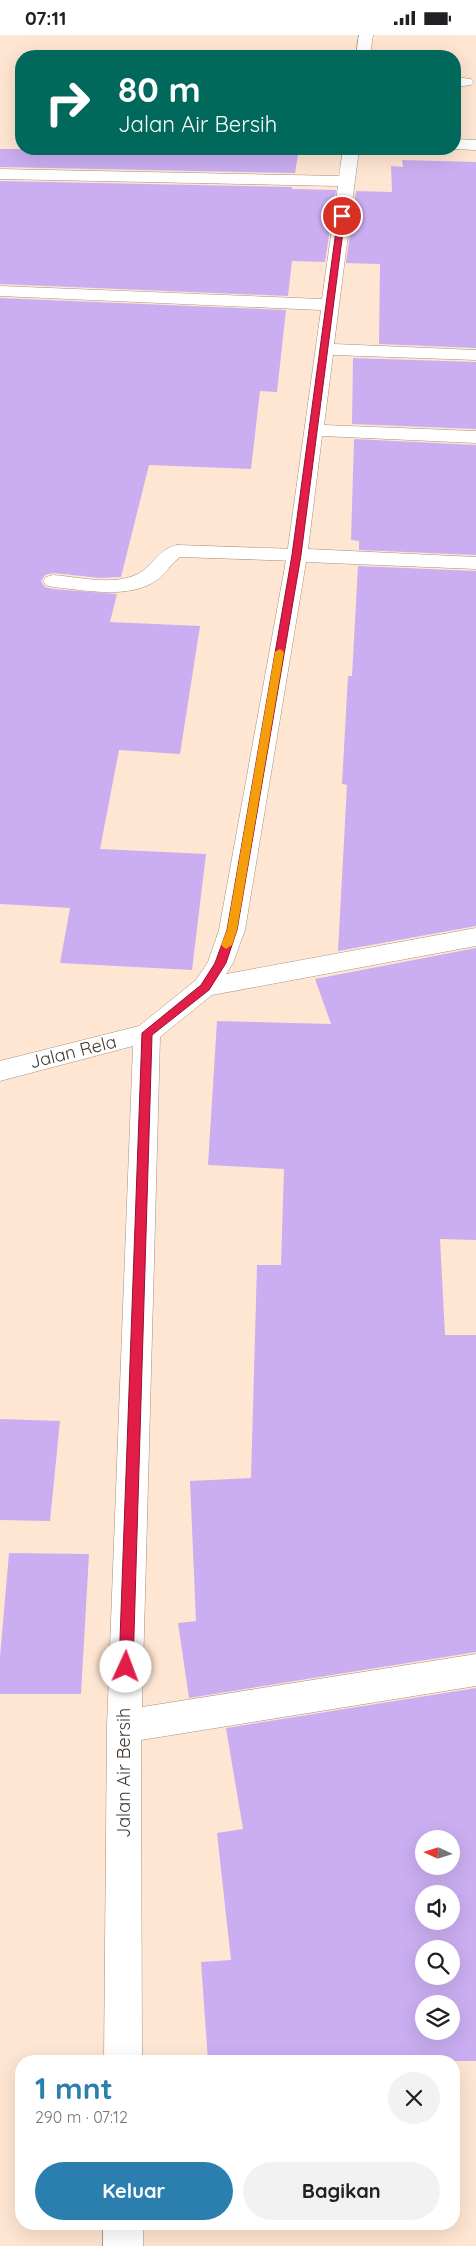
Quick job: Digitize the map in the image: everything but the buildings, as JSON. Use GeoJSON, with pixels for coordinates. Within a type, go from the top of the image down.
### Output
{"type":"FeatureCollection","features":[{"type":"Feature","properties":{"kind":"street"},"geometry":{"type":"LineString","coordinates":[[364,50],[366,35]]}},
{"type":"Feature","properties":{"kind":"street"},"geometry":{"type":"LineString","coordinates":[[461,144],[476,145]]}},
{"type":"Feature","properties":{"kind":"street"},"geometry":{"type":"LineString","coordinates":[[147,1033],[205,987],[220,963],[232,930],[297,555],[349,155]]}},
{"type":"Feature","properties":{"kind":"street"},"geometry":{"type":"LineString","coordinates":[[0,174],[346,181]]}},
{"type":"Feature","properties":{"kind":"street"},"geometry":{"type":"LineString","coordinates":[[0,291],[330,305]]}},
{"type":"Feature","properties":{"kind":"street"},"geometry":{"type":"LineString","coordinates":[[324,349],[476,355]]}},
{"type":"Feature","properties":{"kind":"street"},"geometry":{"type":"LineString","coordinates":[[313,430],[476,437]]}},
{"type":"Feature","properties":{"kind":"street"},"geometry":{"type":"LineString","coordinates":[[54,581],[113,585],[128,584],[151,575],[172,553],[177,551],[476,563]]}},
{"type":"Feature","properties":{"kind":"street"},"geometry":{"type":"LineString","coordinates":[[205,987],[476,937]]}},
{"type":"Feature","properties":{"kind":"street","name":"Jalan Rela"},"geometry":{"type":"LineString","coordinates":[[0,1071],[147,1033]]}},
{"type":"Feature","properties":{"kind":"street","name":"Jalan Air Bersih"},"geometry":{"type":"LineString","coordinates":[[124,2055],[124,1726],[147,1033]]}},
{"type":"Feature","properties":{"kind":"street"},"geometry":{"type":"LineString","coordinates":[[124,1726],[476,1670]]}},
{"type":"Feature","properties":{"kind":"street"},"geometry":{"type":"LineString","coordinates":[[123,2230],[123,2246]]}},
{"type":"Feature","properties":{"kind":"slow traffic"},"geometry":{"type":"LineString","coordinates":[[226,945],[232,930],[280,652]]}},
{"type":"Feature","properties":{"kind":"route"},"geometry":{"type":"LineString","coordinates":[[126,1667],[147,1033],[205,987],[220,963],[232,930],[297,555],[342,216]]}}]}
